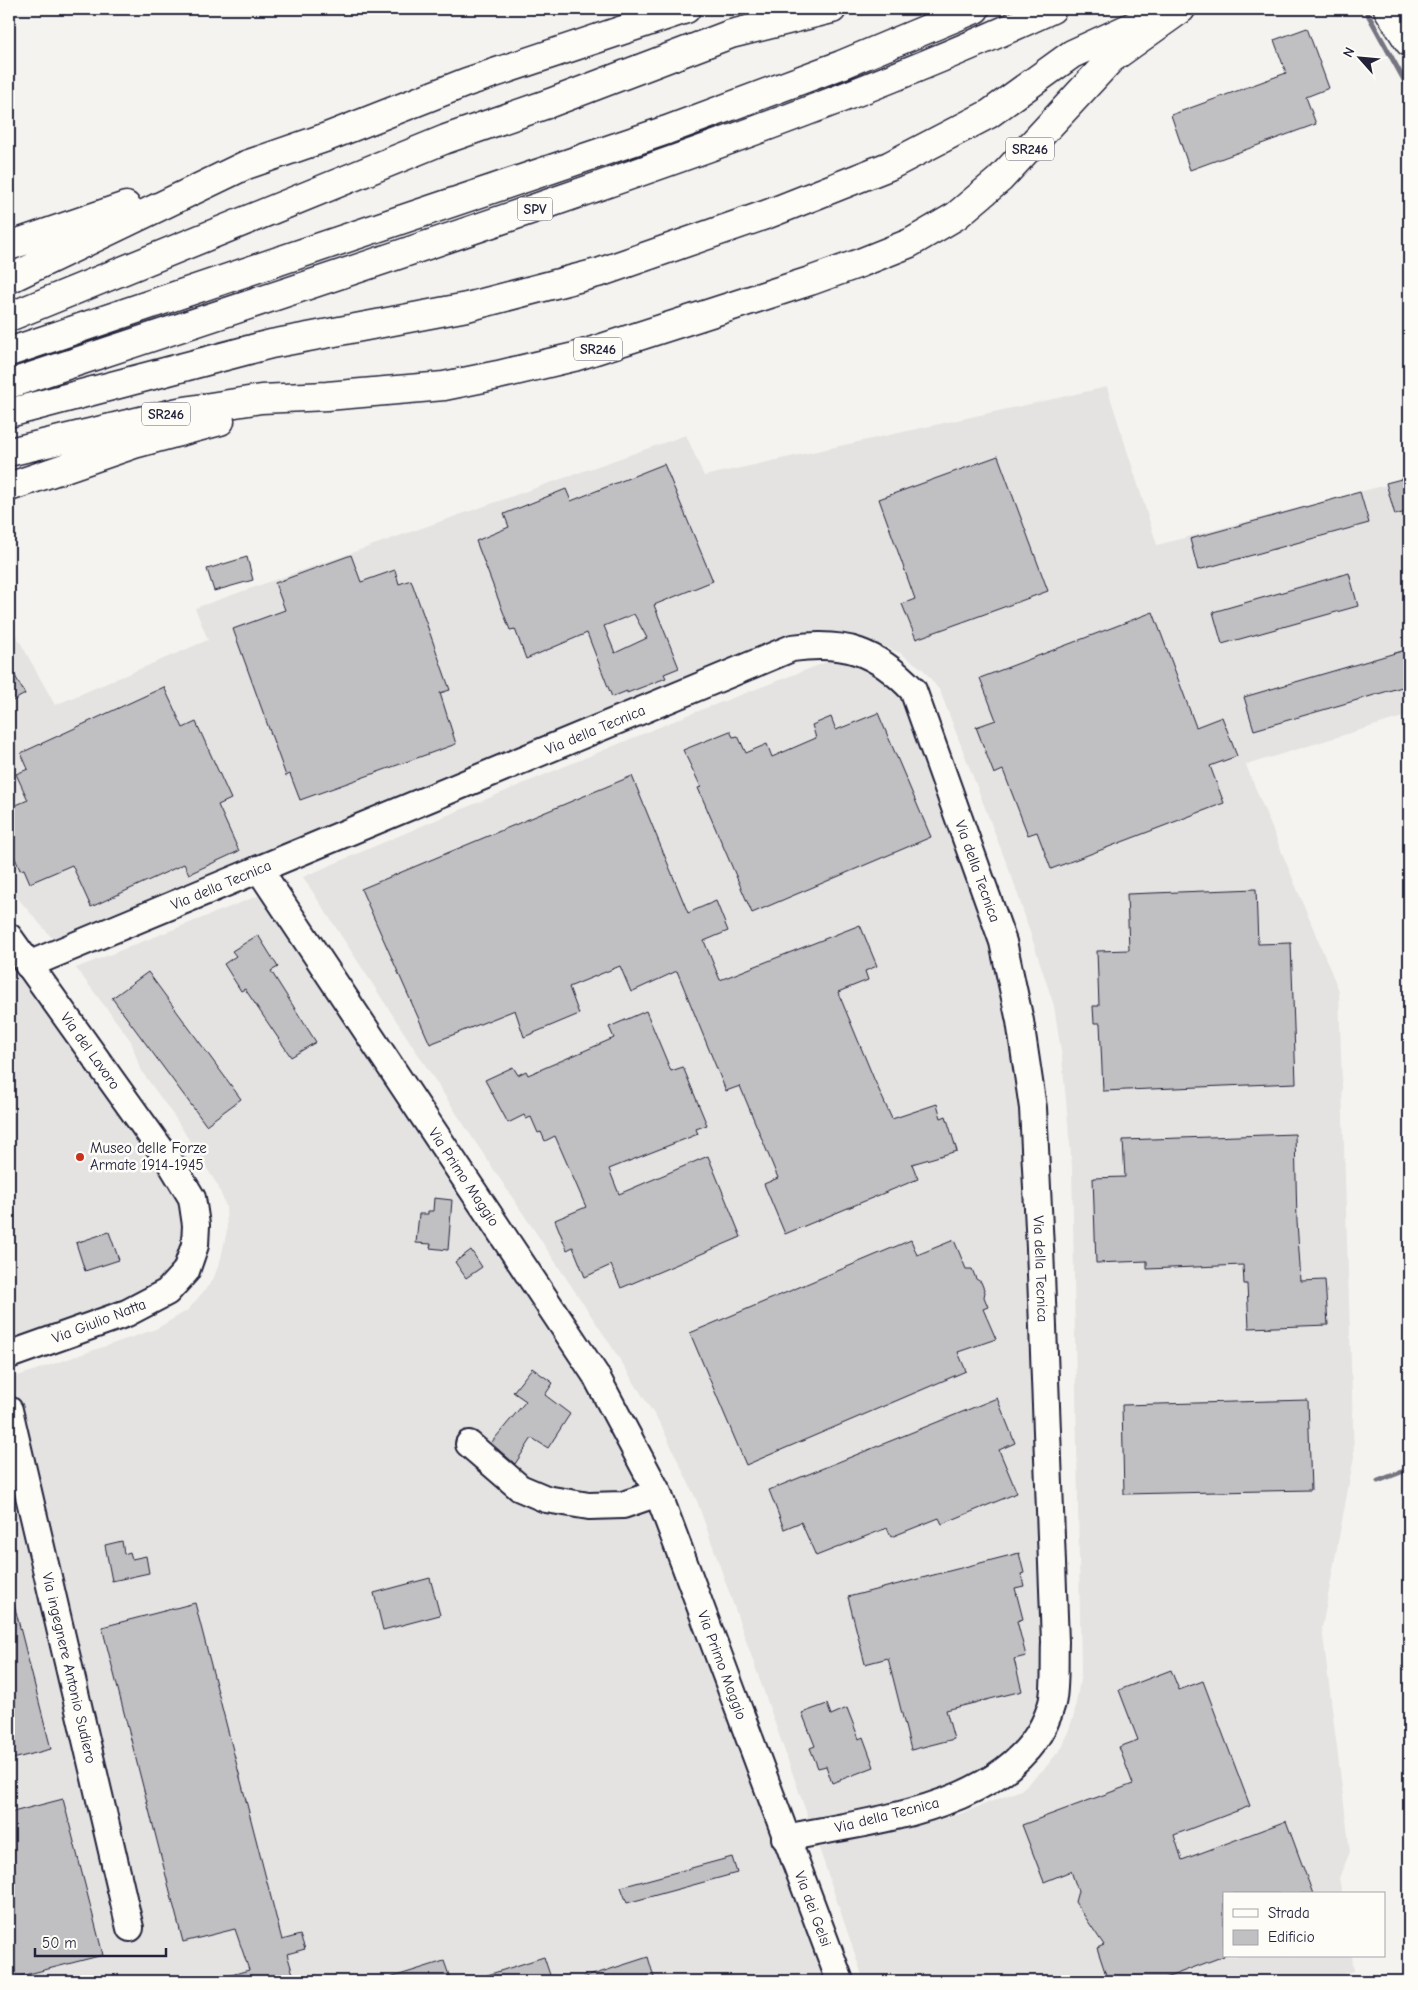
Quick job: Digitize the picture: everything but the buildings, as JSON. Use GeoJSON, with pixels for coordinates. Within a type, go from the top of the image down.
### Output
{"type":"FeatureCollection","features":[{"type":"Feature","properties":{"kind":"main road"},"geometry":{"type":"LineString","coordinates":[[9,246],[327,137],[467,82],[686,9]]}},
{"type":"Feature","properties":{"kind":"main road"},"geometry":{"type":"LineString","coordinates":[[9,317],[446,139],[550,103],[731,34],[832,9]]}},
{"type":"Feature","properties":{"kind":"main road","name":"SPV"},"geometry":{"type":"LineString","coordinates":[[9,352],[524,180],[667,130],[840,65],[975,9]]}},
{"type":"Feature","properties":{"kind":"main road","name":"SPV"},"geometry":{"type":"LineString","coordinates":[[9,384],[470,231],[709,148],[911,71],[1052,9]]}},
{"type":"Feature","properties":{"kind":"main road"},"geometry":{"type":"LineString","coordinates":[[9,413],[271,344],[467,307],[601,272],[768,214],[889,166],[989,114],[1072,54],[1170,9]]}},
{"type":"Feature","properties":{"kind":"main road","name":"SR246"},"geometry":{"type":"LineString","coordinates":[[9,452],[178,412],[261,399],[327,396],[444,386],[498,375],[574,357],[810,282],[910,243],[956,216],[1000,179],[1111,60],[1181,9]]}},
{"type":"Feature","properties":{"kind":"main road"},"geometry":{"type":"LineString","coordinates":[[1388,9],[1409,42]]}},
{"type":"Feature","properties":{"kind":"main road"},"geometry":{"type":"LineString","coordinates":[[9,279],[246,165]]}},
{"type":"Feature","properties":{"kind":"main road"},"geometry":{"type":"LineString","coordinates":[[9,487],[134,444],[215,422],[327,396]]}},
{"type":"Feature","properties":{"kind":"street","name":"Via della Tecnica"},"geometry":{"type":"LineString","coordinates":[[28,965],[792,648],[817,645],[848,648],[872,657],[897,674],[913,690],[1003,942],[1020,1021],[1033,1108],[1055,1642],[1052,1702],[1040,1729],[1020,1758],[993,1779],[957,1797],[913,1811],[785,1838]]}},
{"type":"Feature","properties":{"kind":"street","name":"Via Primo Maggio"},"geometry":{"type":"LineString","coordinates":[[258,869],[595,1374],[658,1493],[785,1838]]}},
{"type":"Feature","properties":{"kind":"street","name":"Via del Lavoro"},"geometry":{"type":"LineString","coordinates":[[9,937],[172,1165]]}},
{"type":"Feature","properties":{"kind":"street","name":"Via Giulio Natta"},"geometry":{"type":"LineString","coordinates":[[9,1355],[127,1312],[167,1292],[186,1271],[195,1245],[196,1225],[192,1198],[172,1165]]}},
{"type":"Feature","properties":{"kind":"street","name":"Via ingegnere Antonio Sudiero"},"geometry":{"type":"LineString","coordinates":[[9,1410],[130,1928]]}},
{"type":"Feature","properties":{"kind":"street"},"geometry":{"type":"LineString","coordinates":[[468,1444],[520,1488],[546,1499],[590,1506],[623,1505],[658,1493]]}},
{"type":"Feature","properties":{"kind":"street","name":"Via dei Gelsi"},"geometry":{"type":"LineString","coordinates":[[785,1838],[840,1981]]}},
{"type":"Feature","properties":{"kind":"shaded area"},"geometry":{"type":"Polygon","coordinates":[[[1107,387],[1157,545],[1409,479],[1409,715],[1246,765],[1339,991],[1354,1457],[1322,1628],[1350,1852],[1339,1878],[1342,1892],[1223,1892],[1223,1958],[1352,1958],[1354,1971],[1316,1981],[864,1981],[819,1848],[957,1815],[1021,1790],[1045,1768],[1063,1746],[1074,1715],[1081,1673],[1072,1166],[1062,1058],[1054,1006],[1014,883],[940,691],[923,669],[900,653],[859,636],[830,633],[59,946],[9,888],[9,622],[55,705],[208,640],[195,608],[686,435],[704,476],[1107,387]]]}},
{"type":"Feature","properties":{"kind":"shaded area"},"geometry":{"type":"Polygon","coordinates":[[[832,660],[853,662],[906,689],[1028,1012],[1054,1587],[1040,1732],[949,1790],[810,1823],[697,1501],[662,1427],[610,1344],[464,1125],[303,877],[693,713],[832,660]]]}},
{"type":"Feature","properties":{"kind":"shaded area"},"geometry":{"type":"Polygon","coordinates":[[[278,888],[639,1440],[836,1981],[9,1981],[9,1379],[156,1329],[188,1310],[213,1280],[221,1258],[227,1230],[226,1207],[218,1186],[176,1119],[140,1069],[131,1041],[76,968],[278,888]]]}},
{"type":"Feature","properties":{"kind":"shaded area"},"geometry":{"type":"Polygon","coordinates":[[[9,950],[194,1197],[180,1279],[9,1351],[9,950]]]}},
{"type":"Feature","properties":{"kind":"waterway"},"geometry":{"type":"LineString","coordinates":[[1365,9],[1409,89]]}},
{"type":"Feature","properties":{"kind":"waterway"},"geometry":{"type":"LineString","coordinates":[[1378,1481],[1409,1469]]}},
{"type":"Feature","properties":{"kind":"place","name":"Museo delle Forze Armate 1914-1945"},"geometry":{"type":"Point","coordinates":[80,1157]}}]}
